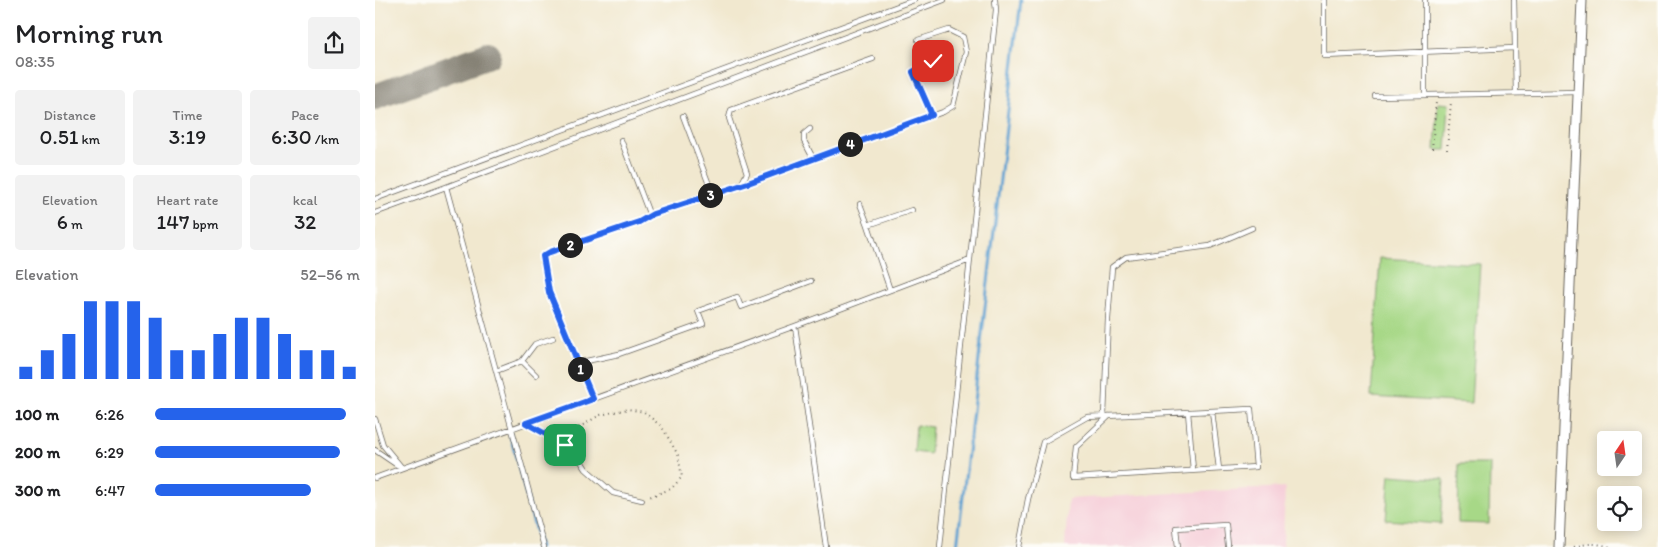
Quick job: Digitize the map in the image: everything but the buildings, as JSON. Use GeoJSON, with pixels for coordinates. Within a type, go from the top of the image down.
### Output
{"type":"FeatureCollection","features":[{"type":"Feature","properties":{"kind":"street"},"geometry":{"type":"LineString","coordinates":[[1559,547],[1583,0]]}},
{"type":"Feature","properties":{"kind":"lane"},"geometry":{"type":"LineString","coordinates":[[375,199],[914,0]]}},
{"type":"Feature","properties":{"kind":"lane"},"geometry":{"type":"LineString","coordinates":[[375,213],[944,0]]}},
{"type":"Feature","properties":{"kind":"lane"},"geometry":{"type":"LineString","coordinates":[[932,547],[940,546],[995,0]]}},
{"type":"Feature","properties":{"kind":"lane"},"geometry":{"type":"LineString","coordinates":[[1324,0],[1324,56],[1515,48]]}},
{"type":"Feature","properties":{"kind":"lane"},"geometry":{"type":"LineString","coordinates":[[1425,0],[1425,95]]}},
{"type":"Feature","properties":{"kind":"lane"},"geometry":{"type":"LineString","coordinates":[[1514,0],[1516,93]]}},
{"type":"Feature","properties":{"kind":"lane"},"geometry":{"type":"LineString","coordinates":[[593,399],[549,292],[543,256],[953,106],[966,52],[963,37],[949,30],[918,40]]}},
{"type":"Feature","properties":{"kind":"lane"},"geometry":{"type":"LineString","coordinates":[[741,185],[747,173],[729,118],[731,110],[873,59]]}},
{"type":"Feature","properties":{"kind":"lane"},"geometry":{"type":"LineString","coordinates":[[932,115],[913,72],[933,61]]}},
{"type":"Feature","properties":{"kind":"lane"},"geometry":{"type":"LineString","coordinates":[[1375,96],[1579,92]]}},
{"type":"Feature","properties":{"kind":"lane"},"geometry":{"type":"LineString","coordinates":[[683,116],[713,195]]}},
{"type":"Feature","properties":{"kind":"lane"},"geometry":{"type":"LineString","coordinates":[[810,129],[803,134],[804,141],[813,158]]}},
{"type":"Feature","properties":{"kind":"lane"},"geometry":{"type":"LineString","coordinates":[[621,140],[650,216]]}},
{"type":"Feature","properties":{"kind":"lane"},"geometry":{"type":"LineString","coordinates":[[446,186],[544,547]]}},
{"type":"Feature","properties":{"kind":"lane"},"geometry":{"type":"LineString","coordinates":[[861,204],[890,290]]}},
{"type":"Feature","properties":{"kind":"lane"},"geometry":{"type":"LineString","coordinates":[[868,225],[912,210]]}},
{"type":"Feature","properties":{"kind":"lane"},"geometry":{"type":"LineString","coordinates":[[1019,547],[1028,498],[1043,442],[1087,417],[1107,416],[1188,412],[1212,411],[1251,409],[1256,467],[1073,478],[1077,447],[1107,416],[1108,319],[1112,267],[1126,256],[1210,246],[1252,228]]}},
{"type":"Feature","properties":{"kind":"lane"},"geometry":{"type":"LineString","coordinates":[[375,478],[795,326],[969,260]]}},
{"type":"Feature","properties":{"kind":"lane"},"geometry":{"type":"LineString","coordinates":[[577,363],[619,354],[703,324],[698,311],[737,296],[741,307],[811,281]]}},
{"type":"Feature","properties":{"kind":"lane"},"geometry":{"type":"LineString","coordinates":[[795,326],[826,547]]}},
{"type":"Feature","properties":{"kind":"lane"},"geometry":{"type":"LineString","coordinates":[[496,371],[522,361],[535,344],[553,338]]}},
{"type":"Feature","properties":{"kind":"lane"},"geometry":{"type":"LineString","coordinates":[[522,361],[536,375]]}},
{"type":"Feature","properties":{"kind":"lane"},"geometry":{"type":"LineString","coordinates":[[1212,411],[1219,469]]}},
{"type":"Feature","properties":{"kind":"lane"},"geometry":{"type":"LineString","coordinates":[[1188,412],[1193,470]]}},
{"type":"Feature","properties":{"kind":"lane"},"geometry":{"type":"LineString","coordinates":[[375,418],[383,445],[402,468]]}},
{"type":"Feature","properties":{"kind":"lane"},"geometry":{"type":"LineString","coordinates":[[526,423],[575,452],[586,469],[613,493],[642,500]]}},
{"type":"Feature","properties":{"kind":"lane"},"geometry":{"type":"LineString","coordinates":[[375,450],[402,468]]}},
{"type":"Feature","properties":{"kind":"lane"},"geometry":{"type":"LineString","coordinates":[[1178,547],[1176,528],[1226,525],[1228,546]]}},
{"type":"Feature","properties":{"kind":"path"},"geometry":{"type":"LineString","coordinates":[[1447,150],[1452,94]]}},
{"type":"Feature","properties":{"kind":"path"},"geometry":{"type":"LineString","coordinates":[[1432,149],[1437,95]]}},
{"type":"Feature","properties":{"kind":"path"},"geometry":{"type":"LineString","coordinates":[[565,445],[578,428],[600,415],[628,409],[644,412],[662,427],[678,455],[681,477],[671,489],[642,500]]}},
{"type":"Feature","properties":{"kind":"path"},"geometry":{"type":"LineString","coordinates":[[1574,547],[1586,544],[1601,544],[1610,547]]}},
{"type":"Feature","properties":{"kind":"shaded area"},"geometry":{"type":"Polygon","coordinates":[[[1285,487],[1283,547],[1065,547],[1068,499],[1285,487]]]}},
{"type":"Feature","properties":{"kind":"green space"},"geometry":{"type":"Polygon","coordinates":[[[1438,103],[1449,104],[1446,150],[1435,150],[1438,103]]]}},
{"type":"Feature","properties":{"kind":"green space"},"geometry":{"type":"Polygon","coordinates":[[[1380,258],[1480,264],[1471,403],[1371,397],[1380,258]]]}},
{"type":"Feature","properties":{"kind":"green space"},"geometry":{"type":"Polygon","coordinates":[[[916,425],[932,427],[930,454],[914,452],[916,425]]]}},
{"type":"Feature","properties":{"kind":"green space"},"geometry":{"type":"Polygon","coordinates":[[[1459,464],[1490,464],[1489,524],[1458,523],[1459,464]]]}},
{"type":"Feature","properties":{"kind":"green space"},"geometry":{"type":"Polygon","coordinates":[[[1390,475],[1444,479],[1441,524],[1386,520],[1390,475]]]}},
{"type":"Feature","properties":{"kind":"waterway"},"geometry":{"type":"LineString","coordinates":[[957,547],[1021,0]]}},
{"type":"Feature","properties":{"kind":"waterway"},"geometry":{"type":"LineString","coordinates":[[509,431],[540,547]]}},
{"type":"Feature","properties":{"kind":"taxiway"},"geometry":{"type":"LineString","coordinates":[[375,97],[488,55]]}},
{"type":"Feature","properties":{"kind":"route"},"geometry":{"type":"LineString","coordinates":[[565,445],[526,423],[593,399],[549,292],[543,256],[639,222],[653,214],[748,183],[932,115],[913,72],[933,61]]}}]}
